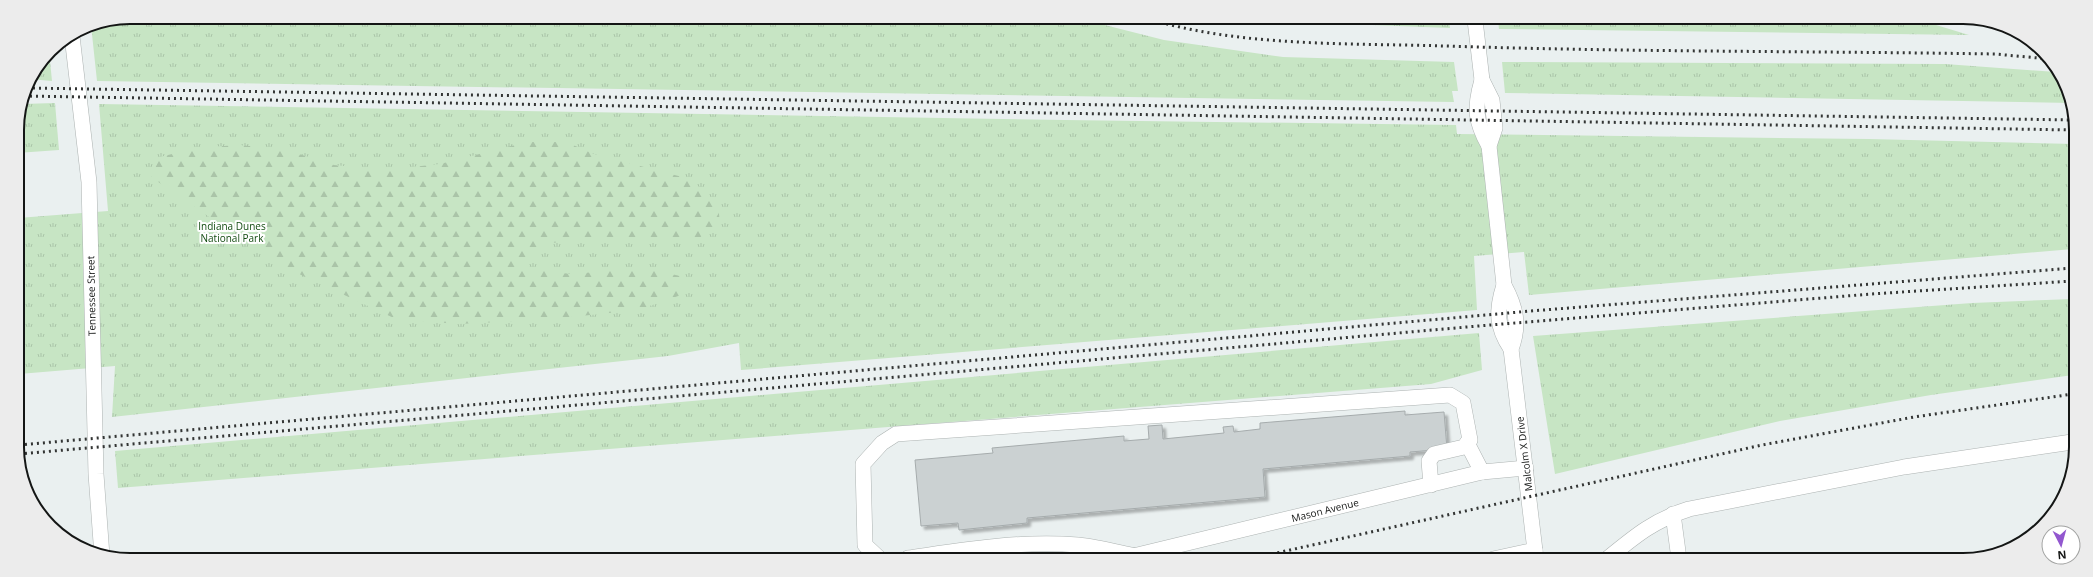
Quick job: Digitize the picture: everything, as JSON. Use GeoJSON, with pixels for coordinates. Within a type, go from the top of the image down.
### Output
{"type":"FeatureCollection","features":[{"type":"Feature","properties":{"kind":"street","name":"Malcolm X Drive"},"geometry":{"type":"LineString","coordinates":[[1475,24],[1482,80],[1476,101],[1479,129],[1489,146],[1504,285],[1498,304],[1502,335],[1511,349],[1536,553]]}},
{"type":"Feature","properties":{"kind":"street","name":"Tennessee Street"},"geometry":{"type":"LineString","coordinates":[[73,41],[89,182],[96,474],[101,549]]}},
{"type":"Feature","properties":{"kind":"street"},"geometry":{"type":"LineString","coordinates":[[874,553],[865,545],[863,464],[882,443],[896,434],[1450,395],[1463,403],[1470,440],[1464,447],[1434,454],[1429,461],[1431,485]]}},
{"type":"Feature","properties":{"kind":"street"},"geometry":{"type":"LineString","coordinates":[[1614,553],[1645,528],[1673,514],[1904,467],[2069,442]]}},
{"type":"Feature","properties":{"kind":"street"},"geometry":{"type":"LineString","coordinates":[[1467,443],[1482,472]]}},
{"type":"Feature","properties":{"kind":"street","name":"Mason Avenue"},"geometry":{"type":"LineString","coordinates":[[1147,553],[1482,472],[1526,468]]}},
{"type":"Feature","properties":{"kind":"street"},"geometry":{"type":"LineString","coordinates":[[1673,514],[1677,553]]}},
{"type":"Feature","properties":{"kind":"street"},"geometry":{"type":"LineString","coordinates":[[944,553],[988,547],[1039,544],[1079,545],[1113,553]]}},
{"type":"Feature","properties":{"kind":"green space"},"geometry":{"type":"Polygon","coordinates":[[[130,24],[1101,24],[1164,40],[1283,57],[1454,62],[1458,91],[1452,91],[1454,102],[97,81],[92,31],[109,26],[130,24]]]}},
{"type":"Feature","properties":{"kind":"green space"},"geometry":{"type":"Polygon","coordinates":[[[1346,24],[1450,24],[1450,28],[1346,24]]]}},
{"type":"Feature","properties":{"kind":"green space"},"geometry":{"type":"Polygon","coordinates":[[[1498,24],[1933,24],[1969,35],[1499,29],[1498,24]]]}},
{"type":"Feature","properties":{"kind":"green space"},"geometry":{"type":"Polygon","coordinates":[[[50,61],[52,81],[37,80],[50,61]]]}},
{"type":"Feature","properties":{"kind":"green space"},"geometry":{"type":"Polygon","coordinates":[[[1502,62],[1945,64],[2051,72],[2058,83],[2065,103],[1505,93],[1502,62]]]}},
{"type":"Feature","properties":{"kind":"green space"},"geometry":{"type":"Polygon","coordinates":[[[55,103],[59,150],[24,152],[24,123],[28,104],[55,103]]]}},
{"type":"Feature","properties":{"kind":"green space","name":"Indiana Dunes National Park"},"geometry":{"type":"Polygon","coordinates":[[[99,104],[1456,125],[1457,134],[1869,139],[2069,144],[2069,249],[1529,295],[1524,252],[1474,256],[1477,310],[741,370],[739,343],[668,356],[112,417],[115,366],[24,374],[24,218],[108,211],[99,104]]]}},
{"type":"Feature","properties":{"kind":"green space"},"geometry":{"type":"Polygon","coordinates":[[[527,142],[566,142],[594,154],[690,179],[718,204],[720,224],[696,240],[584,239],[544,244],[527,256],[530,269],[571,274],[646,268],[684,277],[681,295],[638,310],[542,320],[458,324],[396,319],[297,273],[218,223],[151,177],[160,157],[196,148],[238,145],[283,149],[334,165],[384,170],[440,164],[527,142]]]}},
{"type":"Feature","properties":{"kind":"green space"},"geometry":{"type":"Polygon","coordinates":[[[2069,299],[2069,376],[1931,395],[1780,421],[1555,474],[1533,336],[1972,303],[2069,299]]]}},
{"type":"Feature","properties":{"kind":"green space"},"geometry":{"type":"Polygon","coordinates":[[[1479,333],[1482,370],[1431,384],[118,488],[115,451],[1479,333]]]}},
{"type":"Feature","properties":{"kind":"building"},"geometry":{"type":"Polygon","coordinates":[[[1405,411],[1405,415],[1444,412],[1447,449],[1410,452],[1410,456],[1263,469],[1265,497],[1027,518],[1027,523],[959,530],[958,523],[921,526],[915,460],[993,453],[992,448],[1124,436],[1124,441],[1149,439],[1148,426],[1162,425],[1163,439],[1224,433],[1223,427],[1233,426],[1234,432],[1260,429],[1260,423],[1405,411]]]}},
{"type":"Feature","properties":{"kind":"railway"},"geometry":{"type":"LineString","coordinates":[[1168,24],[1221,35],[1333,44],[1582,49],[1995,54],[2041,58]]}},
{"type":"Feature","properties":{"kind":"railway"},"geometry":{"type":"LineString","coordinates":[[32,88],[2068,120]]}},
{"type":"Feature","properties":{"kind":"railway"},"geometry":{"type":"LineString","coordinates":[[30,96],[2069,130]]}},
{"type":"Feature","properties":{"kind":"railway"},"geometry":{"type":"LineString","coordinates":[[24,445],[1531,311],[2069,268]]}},
{"type":"Feature","properties":{"kind":"railway"},"geometry":{"type":"LineString","coordinates":[[24,454],[1478,326],[1871,294],[2069,281]]}},
{"type":"Feature","properties":{"kind":"railway"},"geometry":{"type":"LineString","coordinates":[[1276,553],[1762,445],[1914,417],[2069,395]]}}]}
